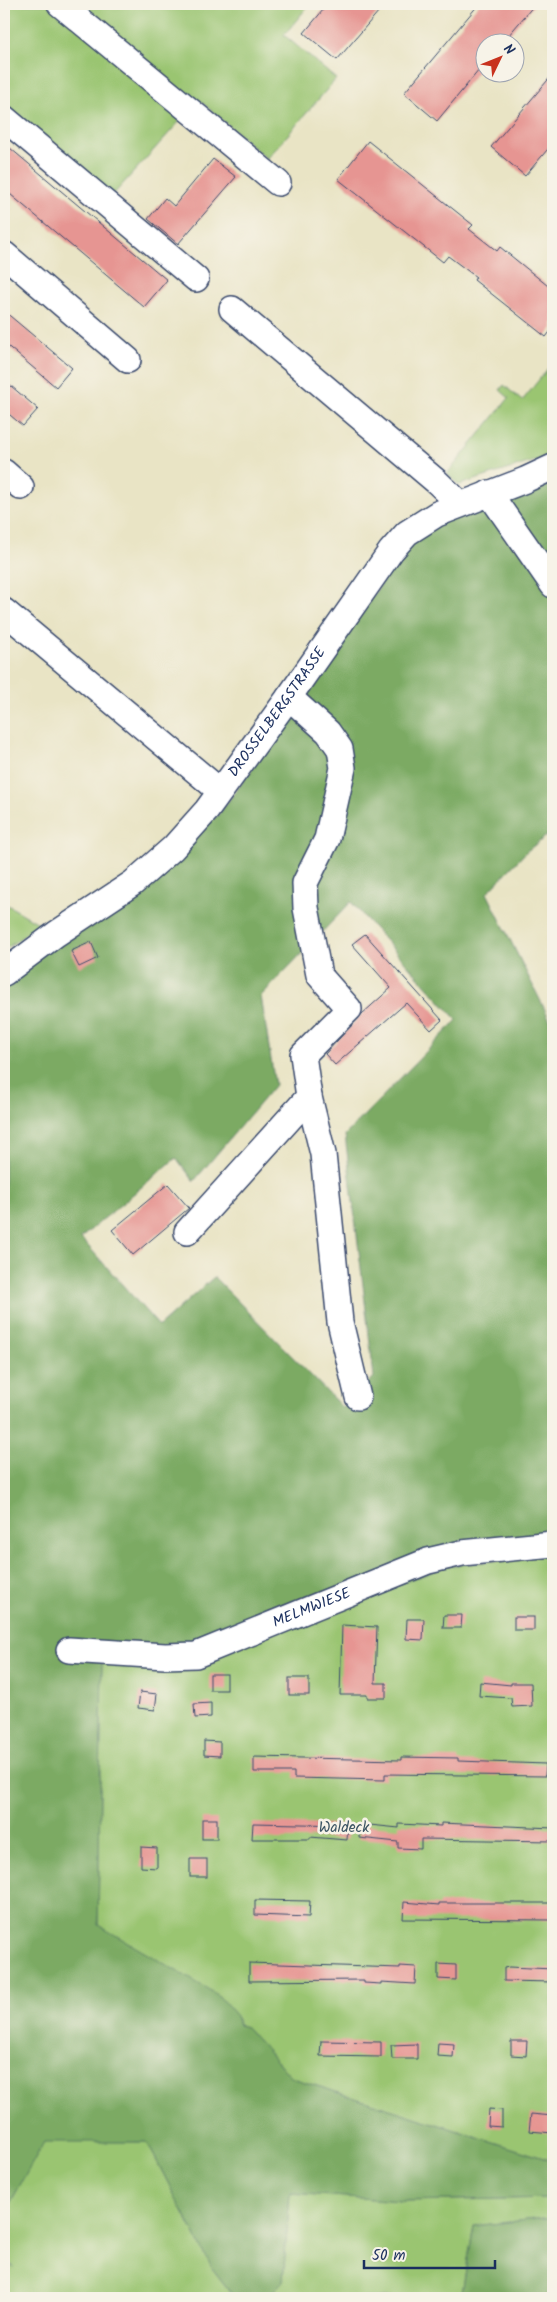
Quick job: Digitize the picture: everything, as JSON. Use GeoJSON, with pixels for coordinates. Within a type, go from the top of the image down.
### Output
{"type":"FeatureCollection","features":[{"type":"Feature","properties":{"kind":"street"},"geometry":{"type":"LineString","coordinates":[[60,4],[278,183]]}},
{"type":"Feature","properties":{"kind":"street"},"geometry":{"type":"LineString","coordinates":[[4,118],[196,280]]}},
{"type":"Feature","properties":{"kind":"street"},"geometry":{"type":"LineString","coordinates":[[4,254],[128,360]]}},
{"type":"Feature","properties":{"kind":"street"},"geometry":{"type":"LineString","coordinates":[[232,309],[437,482],[460,504]]}},
{"type":"Feature","properties":{"kind":"street","name":"DROSSELBERGSTRASSE"},"geometry":{"type":"LineString","coordinates":[[4,972],[56,934],[133,883],[173,848],[206,810],[401,539],[425,521],[460,504],[525,480],[553,466]]}},
{"type":"Feature","properties":{"kind":"street"},"geometry":{"type":"LineString","coordinates":[[490,493],[553,585]]}},
{"type":"Feature","properties":{"kind":"street"},"geometry":{"type":"LineString","coordinates":[[4,610],[220,791]]}},
{"type":"Feature","properties":{"kind":"street"},"geometry":{"type":"LineString","coordinates":[[289,697],[328,732],[340,749],[343,768],[327,839],[305,883],[306,908],[319,975],[349,1009],[303,1055],[309,1097],[323,1154],[340,1322],[358,1397]]}},
{"type":"Feature","properties":{"kind":"street"},"geometry":{"type":"LineString","coordinates":[[187,1232],[309,1097]]}},
{"type":"Feature","properties":{"kind":"street","name":"MELMWIESE"},"geometry":{"type":"LineString","coordinates":[[69,1650],[165,1656],[196,1655],[428,1560],[462,1553],[553,1544]]}},
{"type":"Feature","properties":{"kind":"green space"},"geometry":{"type":"Polygon","coordinates":[[[4,4],[310,4],[284,35],[336,79],[267,159],[199,100],[112,196],[4,106],[4,4]]]}},
{"type":"Feature","properties":{"kind":"green space"},"geometry":{"type":"Polygon","coordinates":[[[553,362],[553,452],[547,457],[459,485],[447,474],[509,398],[500,390],[504,385],[522,401],[553,362]]]}},
{"type":"Feature","properties":{"kind":"green space"},"geometry":{"type":"Polygon","coordinates":[[[553,481],[553,831],[527,851],[487,893],[553,1026],[553,1554],[463,1560],[243,1644],[102,1659],[98,1925],[218,1995],[236,2016],[239,2025],[246,2027],[292,2078],[553,2161],[553,2198],[402,2201],[290,2193],[283,2281],[267,2298],[235,2298],[212,2268],[147,2142],[44,2142],[4,2214],[4,984],[218,815],[306,696],[402,552],[429,529],[453,517],[547,486],[553,481]],[[351,902],[261,996],[275,1085],[194,1181],[176,1158],[81,1238],[159,1326],[214,1277],[343,1408],[374,1377],[345,1135],[457,1020],[351,902]]]}},
{"type":"Feature","properties":{"kind":"green space"},"geometry":{"type":"Polygon","coordinates":[[[4,903],[40,924],[4,950],[4,903]]]}},
{"type":"Feature","properties":{"kind":"green space","name":"Waldeck"},"geometry":{"type":"Polygon","coordinates":[[[553,1554],[553,2161],[292,2078],[246,2027],[239,2025],[236,2016],[98,1925],[102,1659],[430,1568],[553,1554]]]}},
{"type":"Feature","properties":{"kind":"green space"},"geometry":{"type":"Polygon","coordinates":[[[44,2141],[147,2142],[212,2268],[235,2298],[4,2298],[4,2265],[14,2267],[4,2259],[4,2214],[44,2141]]]}},
{"type":"Feature","properties":{"kind":"green space"},"geometry":{"type":"Polygon","coordinates":[[[290,2193],[402,2201],[553,2198],[553,2217],[474,2226],[461,2298],[267,2298],[283,2280],[290,2193]]]}},
{"type":"Feature","properties":{"kind":"green space"},"geometry":{"type":"Polygon","coordinates":[[[553,2217],[553,2298],[461,2298],[474,2226],[553,2217]]]}},
{"type":"Feature","properties":{"kind":"building"},"geometry":{"type":"Polygon","coordinates":[[[328,4],[385,4],[337,60],[304,33],[328,4]]]}},
{"type":"Feature","properties":{"kind":"building"},"geometry":{"type":"Polygon","coordinates":[[[479,4],[535,4],[511,32],[474,32],[474,76],[437,121],[404,93],[479,4]]]}},
{"type":"Feature","properties":{"kind":"building"},"geometry":{"type":"Polygon","coordinates":[[[553,74],[553,143],[525,176],[491,147],[553,74]]]}},
{"type":"Feature","properties":{"kind":"building"},"geometry":{"type":"Polygon","coordinates":[[[368,141],[473,225],[469,229],[497,251],[500,247],[553,290],[553,328],[546,337],[474,280],[476,277],[448,256],[443,262],[338,179],[368,141]]]}},
{"type":"Feature","properties":{"kind":"building"},"geometry":{"type":"Polygon","coordinates":[[[4,143],[167,280],[144,307],[4,189],[4,143]]]}},
{"type":"Feature","properties":{"kind":"building"},"geometry":{"type":"Polygon","coordinates":[[[213,159],[236,177],[178,244],[148,219],[165,198],[174,206],[213,159]]]}},
{"type":"Feature","properties":{"kind":"building"},"geometry":{"type":"Polygon","coordinates":[[[4,311],[72,368],[56,387],[4,343],[4,311]]]}},
{"type":"Feature","properties":{"kind":"building"},"geometry":{"type":"Polygon","coordinates":[[[4,380],[38,409],[23,426],[4,410],[4,380]]]}},
{"type":"Feature","properties":{"kind":"building"},"geometry":{"type":"Polygon","coordinates":[[[365,934],[442,1020],[431,1030],[406,1003],[335,1065],[325,1054],[362,1014],[391,988],[352,944],[365,934]]]}},
{"type":"Feature","properties":{"kind":"building"},"geometry":{"type":"Polygon","coordinates":[[[91,942],[98,958],[79,967],[71,951],[91,942]]]}},
{"type":"Feature","properties":{"kind":"building"},"geometry":{"type":"Polygon","coordinates":[[[168,1184],[189,1208],[133,1255],[112,1230],[168,1184]]]}},
{"type":"Feature","properties":{"kind":"building"},"geometry":{"type":"Polygon","coordinates":[[[444,1615],[462,1615],[461,1628],[443,1628],[444,1615]]]}},
{"type":"Feature","properties":{"kind":"building"},"geometry":{"type":"Polygon","coordinates":[[[514,1617],[534,1617],[534,1630],[514,1630],[514,1617]]]}},
{"type":"Feature","properties":{"kind":"building"},"geometry":{"type":"Polygon","coordinates":[[[407,1619],[424,1619],[423,1640],[406,1639],[407,1619]]]}},
{"type":"Feature","properties":{"kind":"building"},"geometry":{"type":"Polygon","coordinates":[[[342,1625],[377,1627],[375,1683],[386,1683],[386,1698],[367,1698],[367,1695],[340,1695],[342,1625]]]}},
{"type":"Feature","properties":{"kind":"building"},"geometry":{"type":"Polygon","coordinates":[[[210,1674],[227,1674],[227,1690],[210,1690],[210,1674]]]}},
{"type":"Feature","properties":{"kind":"building"},"geometry":{"type":"Polygon","coordinates":[[[289,1678],[309,1678],[309,1695],[289,1695],[289,1678]]]}},
{"type":"Feature","properties":{"kind":"building"},"geometry":{"type":"Polygon","coordinates":[[[480,1682],[511,1685],[511,1683],[531,1683],[532,1706],[512,1707],[511,1698],[479,1696],[480,1682]]]}},
{"type":"Feature","properties":{"kind":"building"},"geometry":{"type":"Polygon","coordinates":[[[140,1692],[157,1694],[155,1710],[138,1708],[140,1692]]]}},
{"type":"Feature","properties":{"kind":"building"},"geometry":{"type":"Polygon","coordinates":[[[211,1703],[211,1717],[195,1718],[194,1704],[211,1703]]]}},
{"type":"Feature","properties":{"kind":"building"},"geometry":{"type":"Polygon","coordinates":[[[204,1741],[220,1742],[220,1756],[204,1755],[204,1741]]]}},
{"type":"Feature","properties":{"kind":"building"},"geometry":{"type":"Polygon","coordinates":[[[254,1757],[401,1760],[401,1757],[458,1758],[458,1761],[546,1764],[545,1776],[385,1774],[385,1780],[294,1778],[294,1772],[254,1772],[254,1757]]]}},
{"type":"Feature","properties":{"kind":"building"},"geometry":{"type":"Polygon","coordinates":[[[202,1819],[217,1819],[217,1839],[202,1839],[202,1819]]]}},
{"type":"Feature","properties":{"kind":"building"},"geometry":{"type":"Polygon","coordinates":[[[253,1823],[348,1825],[347,1840],[310,1837],[310,1839],[252,1839],[253,1823]]]}},
{"type":"Feature","properties":{"kind":"building"},"geometry":{"type":"Polygon","coordinates":[[[441,1823],[553,1828],[553,1841],[421,1839],[421,1849],[398,1848],[398,1842],[359,1838],[360,1824],[399,1828],[399,1824],[441,1826],[441,1823]]]}},
{"type":"Feature","properties":{"kind":"building"},"geometry":{"type":"Polygon","coordinates":[[[141,1847],[157,1848],[157,1868],[141,1867],[141,1847]]]}},
{"type":"Feature","properties":{"kind":"building"},"geometry":{"type":"Polygon","coordinates":[[[190,1859],[207,1859],[207,1877],[190,1877],[190,1859]]]}},
{"type":"Feature","properties":{"kind":"building"},"geometry":{"type":"Polygon","coordinates":[[[255,1900],[310,1901],[309,1917],[255,1915],[255,1900]]]}},
{"type":"Feature","properties":{"kind":"building"},"geometry":{"type":"Polygon","coordinates":[[[404,1902],[439,1905],[439,1903],[553,1903],[553,1920],[403,1919],[404,1902]]]}},
{"type":"Feature","properties":{"kind":"building"},"geometry":{"type":"Polygon","coordinates":[[[249,1963],[416,1967],[415,1984],[364,1983],[364,1980],[249,1981],[249,1963]]]}},
{"type":"Feature","properties":{"kind":"building"},"geometry":{"type":"Polygon","coordinates":[[[438,1964],[456,1965],[456,1980],[438,1979],[438,1964]]]}},
{"type":"Feature","properties":{"kind":"building"},"geometry":{"type":"Polygon","coordinates":[[[504,1968],[553,1969],[553,1982],[504,1981],[504,1968]]]}},
{"type":"Feature","properties":{"kind":"building"},"geometry":{"type":"Polygon","coordinates":[[[321,2041],[381,2042],[381,2057],[320,2056],[321,2041]]]}},
{"type":"Feature","properties":{"kind":"building"},"geometry":{"type":"Polygon","coordinates":[[[511,2041],[527,2041],[526,2056],[511,2055],[511,2041]]]}},
{"type":"Feature","properties":{"kind":"building"},"geometry":{"type":"Polygon","coordinates":[[[438,2043],[454,2044],[453,2057],[437,2056],[438,2043]]]}},
{"type":"Feature","properties":{"kind":"building"},"geometry":{"type":"Polygon","coordinates":[[[417,2044],[417,2059],[392,2059],[391,2045],[417,2044]]]}},
{"type":"Feature","properties":{"kind":"building"},"geometry":{"type":"Polygon","coordinates":[[[489,2109],[502,2110],[502,2127],[488,2126],[489,2109]]]}},
{"type":"Feature","properties":{"kind":"building"},"geometry":{"type":"Polygon","coordinates":[[[531,2114],[553,2116],[553,2133],[529,2131],[531,2114]]]}}]}
